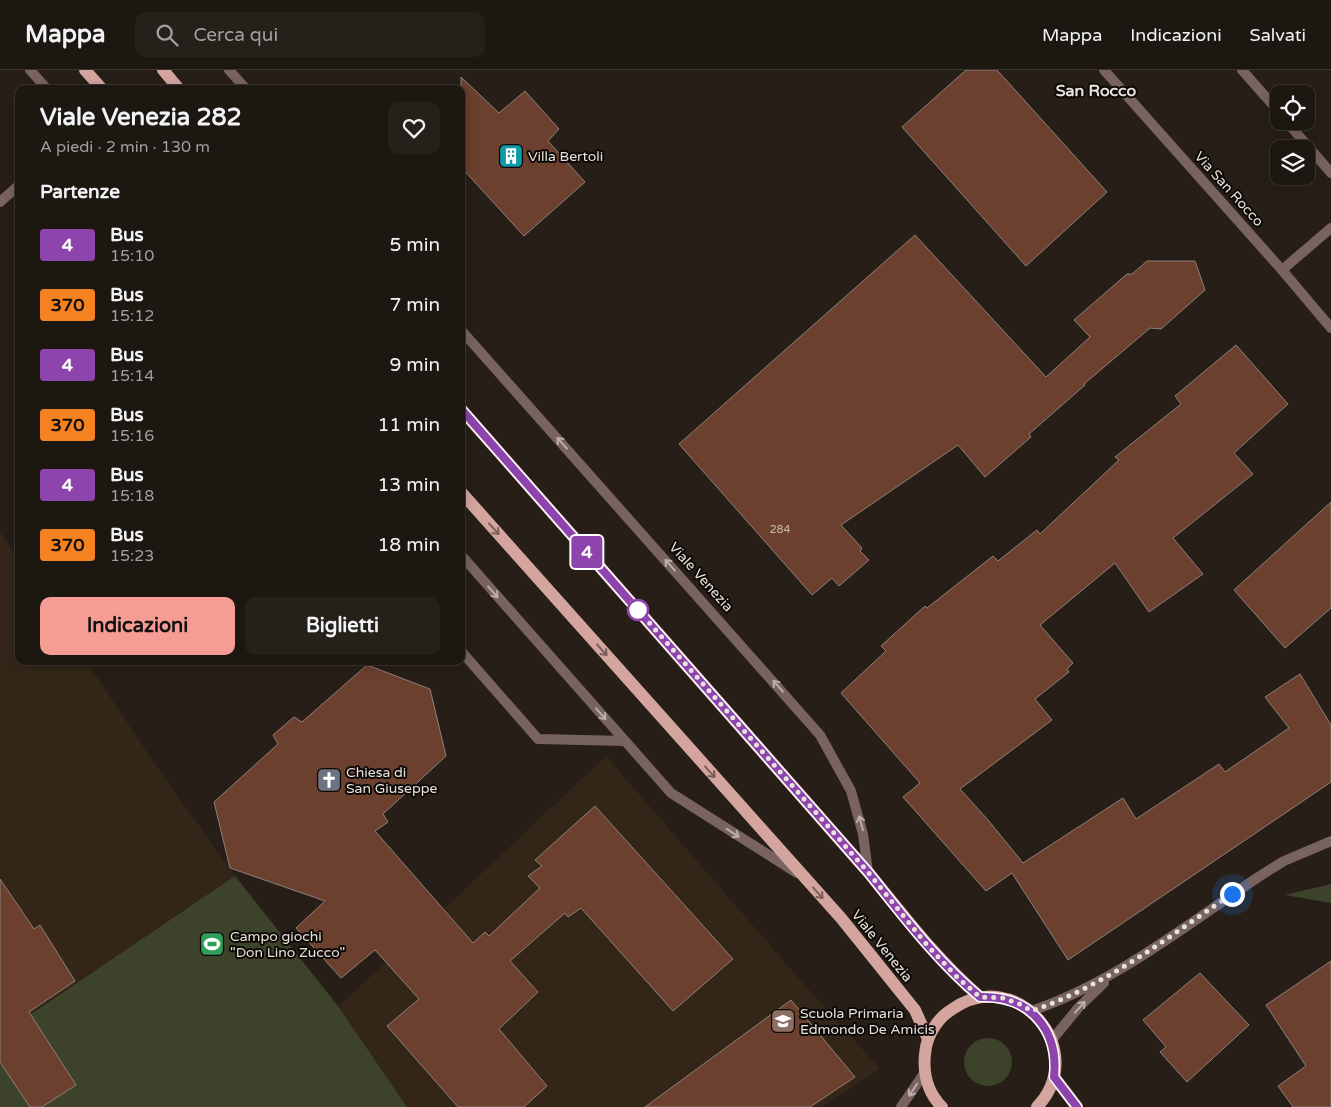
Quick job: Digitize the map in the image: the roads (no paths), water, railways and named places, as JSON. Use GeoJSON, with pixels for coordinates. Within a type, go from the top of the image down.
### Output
{"type":"FeatureCollection","features":[{"type":"Feature","properties":{"kind":"main road"},"geometry":{"type":"LineString","coordinates":[[85,70],[98,85]]}},
{"type":"Feature","properties":{"kind":"main road"},"geometry":{"type":"LineString","coordinates":[[163,70],[176,85]]}},
{"type":"Feature","properties":{"kind":"main road"},"geometry":{"type":"LineString","coordinates":[[465,414],[868,872],[927,945],[958,978],[980,997]]}},
{"type":"Feature","properties":{"kind":"main road","name":"Viale Venezia"},"geometry":{"type":"LineString","coordinates":[[465,496],[841,918],[915,1010],[928,1039]]}},
{"type":"Feature","properties":{"kind":"main road"},"geometry":{"type":"LineString","coordinates":[[942,1107],[931,1092],[925,1072],[924,1058],[928,1039],[935,1025],[946,1013],[960,1003],[980,997],[1008,999],[1031,1011],[1046,1028],[1055,1061],[1054,1077],[1049,1090],[1037,1107]]}},
{"type":"Feature","properties":{"kind":"main road"},"geometry":{"type":"LineString","coordinates":[[1054,1077],[1077,1107]]}},
{"type":"Feature","properties":{"kind":"street"},"geometry":{"type":"LineString","coordinates":[[30,70],[43,85]]}},
{"type":"Feature","properties":{"kind":"street"},"geometry":{"type":"LineString","coordinates":[[229,70],[242,85]]}},
{"type":"Feature","properties":{"kind":"street","name":"Via San Rocco"},"geometry":{"type":"LineString","coordinates":[[1104,70],[1282,270],[1331,328]]}},
{"type":"Feature","properties":{"kind":"street"},"geometry":{"type":"LineString","coordinates":[[1242,70],[1270,102]]}},
{"type":"Feature","properties":{"kind":"street"},"geometry":{"type":"LineString","coordinates":[[1294,130],[1331,173]]}},
{"type":"Feature","properties":{"kind":"street"},"geometry":{"type":"LineString","coordinates":[[0,202],[15,189]]}},
{"type":"Feature","properties":{"kind":"street"},"geometry":{"type":"LineString","coordinates":[[1282,270],[1331,228]]}},
{"type":"Feature","properties":{"kind":"street","name":"Viale Venezia"},"geometry":{"type":"LineString","coordinates":[[465,335],[820,736],[851,791],[864,834],[868,872]]}},
{"type":"Feature","properties":{"kind":"street","name":"Viale Venezia"},"geometry":{"type":"LineString","coordinates":[[465,560],[671,793],[804,877]]}},
{"type":"Feature","properties":{"kind":"street"},"geometry":{"type":"LineString","coordinates":[[465,655],[538,739],[625,742]]}},
{"type":"Feature","properties":{"kind":"street"},"geometry":{"type":"LineString","coordinates":[[1031,1011],[1053,1004],[1112,975],[1284,861],[1331,841]]}},
{"type":"Feature","properties":{"kind":"street"},"geometry":{"type":"LineString","coordinates":[[1051,1041],[1079,1007],[1112,975]]}},
{"type":"Feature","properties":{"kind":"street"},"geometry":{"type":"LineString","coordinates":[[901,1107],[925,1072]]}},
{"type":"Feature","properties":{"kind":"place","name":"Villa Bertoli"},"geometry":{"type":"Point","coordinates":[511,156]}},
{"type":"Feature","properties":{"kind":"place","name":"Chiesa di San Giuseppe"},"geometry":{"type":"Point","coordinates":[329,780]}},
{"type":"Feature","properties":{"kind":"place","name":"Campo giochi \"Don Lino Zucco\""},"geometry":{"type":"Point","coordinates":[212,944]}},
{"type":"Feature","properties":{"kind":"place","name":"Scuola Primaria Edmondo De Amicis"},"geometry":{"type":"Point","coordinates":[783,1021]}},
{"type":"Feature","properties":{"kind":"district","name":"San Rocco"},"geometry":{"type":"Point","coordinates":[1096,91]}}]}
